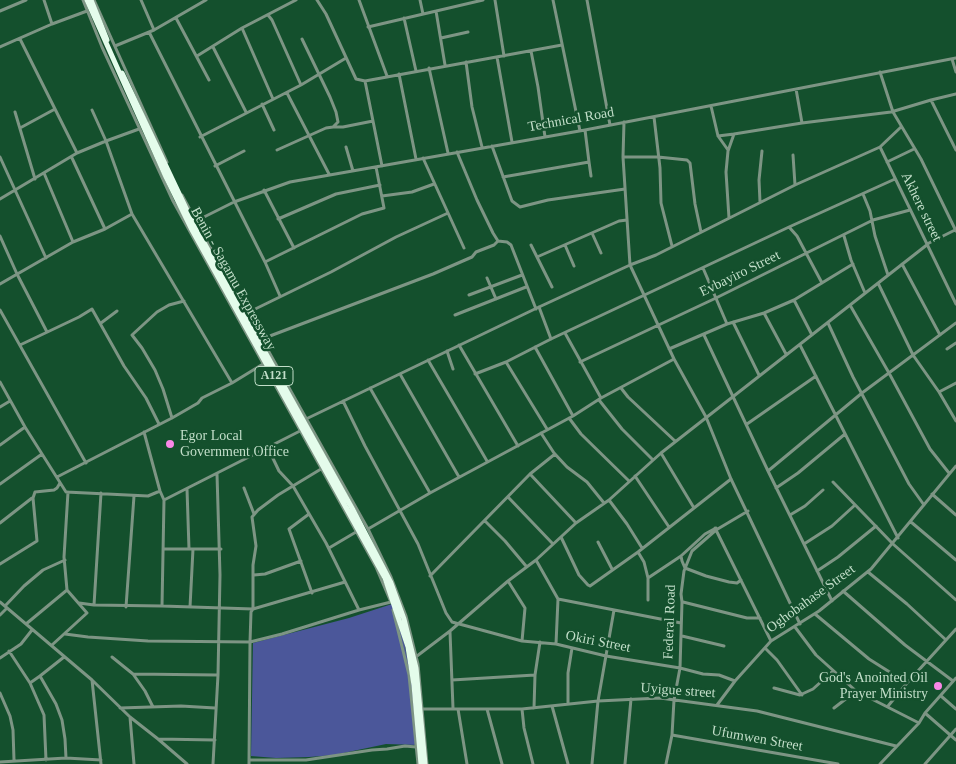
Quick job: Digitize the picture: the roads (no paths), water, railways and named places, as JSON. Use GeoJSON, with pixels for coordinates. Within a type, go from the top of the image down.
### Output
{"type":"FeatureCollection","features":[{"type":"Feature","properties":{"kind":"highway","name":"Benin - Sagamu Expressway"},"geometry":{"type":"LineString","coordinates":[[85,0],[191,228],[378,559],[408,647],[414,685],[420,764]]}},
{"type":"Feature","properties":{"kind":"highway","name":"A121"},"geometry":{"type":"LineString","coordinates":[[92,0],[110,48],[193,223],[366,530],[398,601],[410,641],[426,764]]}},
{"type":"Feature","properties":{"kind":"street"},"geometry":{"type":"LineString","coordinates":[[0,12],[26,0]]}},
{"type":"Feature","properties":{"kind":"street"},"geometry":{"type":"LineString","coordinates":[[44,0],[52,24]]}},
{"type":"Feature","properties":{"kind":"street"},"geometry":{"type":"LineString","coordinates":[[85,0],[87,11],[139,129],[188,230],[376,567],[391,602],[409,675],[416,747],[420,764]]}},
{"type":"Feature","properties":{"kind":"street"},"geometry":{"type":"LineString","coordinates":[[92,0],[156,142],[196,221],[306,419],[398,593],[416,656],[423,709],[426,764]]}},
{"type":"Feature","properties":{"kind":"street"},"geometry":{"type":"LineString","coordinates":[[146,0],[142,1],[154,30]]}},
{"type":"Feature","properties":{"kind":"street"},"geometry":{"type":"LineString","coordinates":[[114,46],[154,30],[206,0]]}},
{"type":"Feature","properties":{"kind":"street"},"geometry":{"type":"LineString","coordinates":[[197,56],[242,28],[296,0]]}},
{"type":"Feature","properties":{"kind":"street"},"geometry":{"type":"LineString","coordinates":[[317,0],[326,14],[356,80],[364,81],[562,45]]}},
{"type":"Feature","properties":{"kind":"street"},"geometry":{"type":"LineString","coordinates":[[359,0],[388,76]]}},
{"type":"Feature","properties":{"kind":"street"},"geometry":{"type":"LineString","coordinates":[[420,0],[423,14]]}},
{"type":"Feature","properties":{"kind":"street"},"geometry":{"type":"LineString","coordinates":[[368,27],[466,2],[484,0]]}},
{"type":"Feature","properties":{"kind":"street"},"geometry":{"type":"LineString","coordinates":[[495,0],[504,56]]}},
{"type":"Feature","properties":{"kind":"street"},"geometry":{"type":"LineString","coordinates":[[553,0],[580,131]]}},
{"type":"Feature","properties":{"kind":"street"},"geometry":{"type":"LineString","coordinates":[[587,0],[610,125]]}},
{"type":"Feature","properties":{"kind":"street"},"geometry":{"type":"LineString","coordinates":[[0,47],[87,11]]}},
{"type":"Feature","properties":{"kind":"street"},"geometry":{"type":"LineString","coordinates":[[436,11],[445,65]]}},
{"type":"Feature","properties":{"kind":"street"},"geometry":{"type":"LineString","coordinates":[[268,15],[301,85]]}},
{"type":"Feature","properties":{"kind":"street"},"geometry":{"type":"LineString","coordinates":[[176,18],[209,80]]}},
{"type":"Feature","properties":{"kind":"street"},"geometry":{"type":"LineString","coordinates":[[404,18],[416,71]]}},
{"type":"Feature","properties":{"kind":"street"},"geometry":{"type":"LineString","coordinates":[[242,28],[273,99]]}},
{"type":"Feature","properties":{"kind":"street"},"geometry":{"type":"LineString","coordinates":[[149,32],[265,262],[280,296]]}},
{"type":"Feature","properties":{"kind":"street"},"geometry":{"type":"LineString","coordinates":[[441,38],[468,32]]}},
{"type":"Feature","properties":{"kind":"street"},"geometry":{"type":"LineString","coordinates":[[20,38],[78,153]]}},
{"type":"Feature","properties":{"kind":"street"},"geometry":{"type":"LineString","coordinates":[[302,39],[336,112],[338,122],[333,127]]}},
{"type":"Feature","properties":{"kind":"street"},"geometry":{"type":"LineString","coordinates":[[213,47],[246,112]]}},
{"type":"Feature","properties":{"kind":"street"},"geometry":{"type":"LineString","coordinates":[[531,51],[540,95],[545,137]]}},
{"type":"Feature","properties":{"kind":"street"},"geometry":{"type":"LineString","coordinates":[[497,57],[512,142]]}},
{"type":"Feature","properties":{"kind":"street"},"geometry":{"type":"LineString","coordinates":[[200,136],[287,93],[346,58]]}},
{"type":"Feature","properties":{"kind":"street"},"geometry":{"type":"LineString","coordinates":[[954,58],[956,72]]}},
{"type":"Feature","properties":{"kind":"street","name":"Technical Road"},"geometry":{"type":"LineString","coordinates":[[196,221],[234,202],[290,182],[580,131],[954,58]]}},
{"type":"Feature","properties":{"kind":"street"},"geometry":{"type":"LineString","coordinates":[[466,62],[472,107],[482,147]]}},
{"type":"Feature","properties":{"kind":"street"},"geometry":{"type":"LineString","coordinates":[[429,68],[448,153]]}},
{"type":"Feature","properties":{"kind":"street"},"geometry":{"type":"LineString","coordinates":[[416,656],[450,631],[526,566],[536,560],[576,523],[609,500],[675,441],[927,244],[956,230],[893,112],[880,72]]}},
{"type":"Feature","properties":{"kind":"street"},"geometry":{"type":"LineString","coordinates":[[398,74],[416,159]]}},
{"type":"Feature","properties":{"kind":"street"},"geometry":{"type":"LineString","coordinates":[[364,81],[382,166]]}},
{"type":"Feature","properties":{"kind":"street"},"geometry":{"type":"LineString","coordinates":[[796,88],[802,123]]}},
{"type":"Feature","properties":{"kind":"street"},"geometry":{"type":"LineString","coordinates":[[287,93],[329,175]]}},
{"type":"Feature","properties":{"kind":"street"},"geometry":{"type":"LineString","coordinates":[[718,136],[893,112],[956,94]]}},
{"type":"Feature","properties":{"kind":"street"},"geometry":{"type":"LineString","coordinates":[[931,100],[956,150]]}},
{"type":"Feature","properties":{"kind":"street"},"geometry":{"type":"LineString","coordinates":[[262,104],[274,130]]}},
{"type":"Feature","properties":{"kind":"street"},"geometry":{"type":"LineString","coordinates":[[711,106],[718,136],[728,150]]}},
{"type":"Feature","properties":{"kind":"street"},"geometry":{"type":"LineString","coordinates":[[20,128],[55,109]]}},
{"type":"Feature","properties":{"kind":"street"},"geometry":{"type":"LineString","coordinates":[[92,110],[106,141],[132,214],[232,383]]}},
{"type":"Feature","properties":{"kind":"street"},"geometry":{"type":"LineString","coordinates":[[15,112],[35,179]]}},
{"type":"Feature","properties":{"kind":"street"},"geometry":{"type":"LineString","coordinates":[[654,116],[661,203],[672,246]]}},
{"type":"Feature","properties":{"kind":"street"},"geometry":{"type":"LineString","coordinates":[[277,150],[326,128],[343,127],[373,121]]}},
{"type":"Feature","properties":{"kind":"street"},"geometry":{"type":"LineString","coordinates":[[624,122],[623,157],[630,265],[674,359],[706,417],[732,479],[800,624]]}},
{"type":"Feature","properties":{"kind":"street"},"geometry":{"type":"LineString","coordinates":[[306,419],[880,146],[901,127]]}},
{"type":"Feature","properties":{"kind":"street"},"geometry":{"type":"LineString","coordinates":[[0,199],[15,192],[78,153],[139,129]]}},
{"type":"Feature","properties":{"kind":"street"},"geometry":{"type":"LineString","coordinates":[[585,130],[591,176]]}},
{"type":"Feature","properties":{"kind":"street"},"geometry":{"type":"LineString","coordinates":[[729,218],[726,172],[728,150],[734,134]]}},
{"type":"Feature","properties":{"kind":"street"},"geometry":{"type":"LineString","coordinates":[[492,146],[512,202],[520,207],[548,200],[625,189]]}},
{"type":"Feature","properties":{"kind":"street","name":"Akhere street"},"geometry":{"type":"LineString","coordinates":[[880,146],[956,304]]}},
{"type":"Feature","properties":{"kind":"street"},"geometry":{"type":"LineString","coordinates":[[346,147],[353,171]]}},
{"type":"Feature","properties":{"kind":"street"},"geometry":{"type":"LineString","coordinates":[[887,162],[914,149]]}},
{"type":"Feature","properties":{"kind":"street"},"geometry":{"type":"LineString","coordinates":[[215,166],[244,151]]}},
{"type":"Feature","properties":{"kind":"street"},"geometry":{"type":"LineString","coordinates":[[760,202],[759,180],[762,151]]}},
{"type":"Feature","properties":{"kind":"street"},"geometry":{"type":"LineString","coordinates":[[457,152],[477,200],[498,242]]}},
{"type":"Feature","properties":{"kind":"street"},"geometry":{"type":"LineString","coordinates":[[793,155],[795,185]]}},
{"type":"Feature","properties":{"kind":"street"},"geometry":{"type":"LineString","coordinates":[[623,157],[658,156],[688,160],[702,232]]}},
{"type":"Feature","properties":{"kind":"street"},"geometry":{"type":"LineString","coordinates":[[0,157],[46,258]]}},
{"type":"Feature","properties":{"kind":"street"},"geometry":{"type":"LineString","coordinates":[[72,158],[106,229]]}},
{"type":"Feature","properties":{"kind":"street"},"geometry":{"type":"LineString","coordinates":[[423,158],[464,248]]}},
{"type":"Feature","properties":{"kind":"street"},"geometry":{"type":"LineString","coordinates":[[503,177],[589,162]]}},
{"type":"Feature","properties":{"kind":"street"},"geometry":{"type":"LineString","coordinates":[[265,262],[362,214],[383,209],[376,167]]}},
{"type":"Feature","properties":{"kind":"street"},"geometry":{"type":"LineString","coordinates":[[44,173],[73,242]]}},
{"type":"Feature","properties":{"kind":"street"},"geometry":{"type":"LineString","coordinates":[[475,374],[506,362],[565,332],[895,179]]}},
{"type":"Feature","properties":{"kind":"street"},"geometry":{"type":"LineString","coordinates":[[382,196],[412,192],[434,184]]}},
{"type":"Feature","properties":{"kind":"street"},"geometry":{"type":"LineString","coordinates":[[278,219],[336,194],[380,185]]}},
{"type":"Feature","properties":{"kind":"street"},"geometry":{"type":"LineString","coordinates":[[264,190],[294,248]]}},
{"type":"Feature","properties":{"kind":"street"},"geometry":{"type":"LineString","coordinates":[[863,194],[873,220],[875,236],[888,275]]}},
{"type":"Feature","properties":{"kind":"street","name":"Evbayiro Street"},"geometry":{"type":"LineString","coordinates":[[580,362],[807,254],[873,220],[910,210]]}},
{"type":"Feature","properties":{"kind":"street"},"geometry":{"type":"LineString","coordinates":[[0,284],[73,242],[106,229],[132,214]]}},
{"type":"Feature","properties":{"kind":"street"},"geometry":{"type":"LineString","coordinates":[[247,313],[331,272],[396,237],[448,214]]}},
{"type":"Feature","properties":{"kind":"street"},"geometry":{"type":"LineString","coordinates":[[537,257],[619,221],[627,220]]}},
{"type":"Feature","properties":{"kind":"street"},"geometry":{"type":"LineString","coordinates":[[789,227],[807,254],[822,283]]}},
{"type":"Feature","properties":{"kind":"street"},"geometry":{"type":"LineString","coordinates":[[592,233],[601,253]]}},
{"type":"Feature","properties":{"kind":"street"},"geometry":{"type":"LineString","coordinates":[[0,236],[47,332]]}},
{"type":"Feature","properties":{"kind":"street"},"geometry":{"type":"LineString","coordinates":[[844,236],[865,293]]}},
{"type":"Feature","properties":{"kind":"street"},"geometry":{"type":"LineString","coordinates":[[262,339],[433,274],[472,257],[476,252],[498,242],[510,244],[526,287],[551,339]]}},
{"type":"Feature","properties":{"kind":"street"},"geometry":{"type":"LineString","coordinates":[[531,245],[552,287]]}},
{"type":"Feature","properties":{"kind":"street"},"geometry":{"type":"LineString","coordinates":[[564,245],[574,266]]}},
{"type":"Feature","properties":{"kind":"street"},"geometry":{"type":"LineString","coordinates":[[670,349],[733,322],[764,313],[794,300],[853,264]]}},
{"type":"Feature","properties":{"kind":"street"},"geometry":{"type":"LineString","coordinates":[[902,264],[940,335]]}},
{"type":"Feature","properties":{"kind":"street"},"geometry":{"type":"LineString","coordinates":[[703,268],[728,324]]}},
{"type":"Feature","properties":{"kind":"street"},"geometry":{"type":"LineString","coordinates":[[469,295],[522,275]]}},
{"type":"Feature","properties":{"kind":"street"},"geometry":{"type":"LineString","coordinates":[[488,278],[496,299]]}},
{"type":"Feature","properties":{"kind":"street"},"geometry":{"type":"LineString","coordinates":[[878,283],[913,355],[939,392],[956,421]]}},
{"type":"Feature","properties":{"kind":"street"},"geometry":{"type":"LineString","coordinates":[[455,315],[526,287]]}},
{"type":"Feature","properties":{"kind":"street"},"geometry":{"type":"LineString","coordinates":[[794,300],[812,335]]}},
{"type":"Feature","properties":{"kind":"street"},"geometry":{"type":"LineString","coordinates":[[172,418],[155,370],[142,348],[132,336],[158,312],[184,301]]}},
{"type":"Feature","properties":{"kind":"street"},"geometry":{"type":"LineString","coordinates":[[850,305],[930,449],[949,473]]}},
{"type":"Feature","properties":{"kind":"street"},"geometry":{"type":"LineString","coordinates":[[20,346],[92,309],[124,366],[146,398],[159,424]]}},
{"type":"Feature","properties":{"kind":"street"},"geometry":{"type":"LineString","coordinates":[[0,310],[86,463]]}},
{"type":"Feature","properties":{"kind":"street"},"geometry":{"type":"LineString","coordinates":[[101,323],[117,311]]}},
{"type":"Feature","properties":{"kind":"street"},"geometry":{"type":"LineString","coordinates":[[764,313],[786,354]]}},
{"type":"Feature","properties":{"kind":"street"},"geometry":{"type":"LineString","coordinates":[[733,322],[759,375]]}},
{"type":"Feature","properties":{"kind":"street"},"geometry":{"type":"LineString","coordinates":[[828,323],[908,484],[924,505]]}},
{"type":"Feature","properties":{"kind":"street"},"geometry":{"type":"LineString","coordinates":[[768,471],[862,393],[956,323]]}},
{"type":"Feature","properties":{"kind":"street"},"geometry":{"type":"LineString","coordinates":[[565,332],[600,399],[622,429],[654,460]]}},
{"type":"Feature","properties":{"kind":"street"},"geometry":{"type":"LineString","coordinates":[[704,335],[832,601]]}},
{"type":"Feature","properties":{"kind":"street"},"geometry":{"type":"LineString","coordinates":[[947,349],[956,343]]}},
{"type":"Feature","properties":{"kind":"street"},"geometry":{"type":"LineString","coordinates":[[459,345],[518,446]]}},
{"type":"Feature","properties":{"kind":"street"},"geometry":{"type":"LineString","coordinates":[[800,345],[898,538]]}},
{"type":"Feature","properties":{"kind":"street"},"geometry":{"type":"LineString","coordinates":[[536,347],[581,434],[629,481]]}},
{"type":"Feature","properties":{"kind":"street"},"geometry":{"type":"LineString","coordinates":[[447,351],[453,369]]}},
{"type":"Feature","properties":{"kind":"street"},"geometry":{"type":"LineString","coordinates":[[366,530],[430,492],[518,446],[674,359]]}},
{"type":"Feature","properties":{"kind":"street"},"geometry":{"type":"LineString","coordinates":[[428,360],[487,461]]}},
{"type":"Feature","properties":{"kind":"street"},"geometry":{"type":"LineString","coordinates":[[506,362],[547,430]]}},
{"type":"Feature","properties":{"kind":"street"},"geometry":{"type":"LineString","coordinates":[[56,477],[172,418],[198,403],[202,398],[232,383],[263,364]]}},
{"type":"Feature","properties":{"kind":"street"},"geometry":{"type":"LineString","coordinates":[[400,374],[459,476]]}},
{"type":"Feature","properties":{"kind":"street"},"geometry":{"type":"LineString","coordinates":[[746,424],[816,376]]}},
{"type":"Feature","properties":{"kind":"street"},"geometry":{"type":"LineString","coordinates":[[0,382],[25,427],[56,477],[68,492],[65,560],[67,590],[87,611],[87,614],[52,645]]}},
{"type":"Feature","properties":{"kind":"street"},"geometry":{"type":"LineString","coordinates":[[939,392],[956,383]]}},
{"type":"Feature","properties":{"kind":"street"},"geometry":{"type":"LineString","coordinates":[[370,388],[430,492]]}},
{"type":"Feature","properties":{"kind":"street"},"geometry":{"type":"LineString","coordinates":[[621,388],[628,397],[675,441]]}},
{"type":"Feature","properties":{"kind":"street"},"geometry":{"type":"LineString","coordinates":[[0,408],[10,401]]}},
{"type":"Feature","properties":{"kind":"street"},"geometry":{"type":"LineString","coordinates":[[343,401],[418,544],[449,619],[457,624]]}},
{"type":"Feature","properties":{"kind":"street"},"geometry":{"type":"LineString","coordinates":[[0,445],[25,427]]}},
{"type":"Feature","properties":{"kind":"street"},"geometry":{"type":"LineString","coordinates":[[164,500],[300,431]]}},
{"type":"Feature","properties":{"kind":"street"},"geometry":{"type":"LineString","coordinates":[[144,432],[164,500],[162,606]]}},
{"type":"Feature","properties":{"kind":"street"},"geometry":{"type":"LineString","coordinates":[[541,433],[566,467],[587,482],[604,503]]}},
{"type":"Feature","properties":{"kind":"street"},"geometry":{"type":"LineString","coordinates":[[776,488],[798,473],[845,434]]}},
{"type":"Feature","properties":{"kind":"street"},"geometry":{"type":"LineString","coordinates":[[268,448],[279,471],[293,486],[329,548],[359,610]]}},
{"type":"Feature","properties":{"kind":"street"},"geometry":{"type":"LineString","coordinates":[[661,453],[694,508]]}},
{"type":"Feature","properties":{"kind":"street"},"geometry":{"type":"LineString","coordinates":[[0,484],[42,454]]}},
{"type":"Feature","properties":{"kind":"street"},"geometry":{"type":"LineString","coordinates":[[430,576],[530,474],[555,454]]}},
{"type":"Feature","properties":{"kind":"street","name":"Oghobahase Street"},"geometry":{"type":"LineString","coordinates":[[717,705],[735,681],[772,641],[814,614],[868,572],[955,468]]}},
{"type":"Feature","properties":{"kind":"street"},"geometry":{"type":"LineString","coordinates":[[321,469],[278,495],[252,517],[251,523],[256,546],[253,565],[253,609],[251,612],[250,642],[250,762],[284,762],[405,746],[416,747]]}},
{"type":"Feature","properties":{"kind":"street"},"geometry":{"type":"LineString","coordinates":[[213,764],[218,675],[220,549],[217,474]]}},
{"type":"Feature","properties":{"kind":"street"},"geometry":{"type":"LineString","coordinates":[[530,474],[576,523]]}},
{"type":"Feature","properties":{"kind":"street"},"geometry":{"type":"LineString","coordinates":[[635,476],[669,527]]}},
{"type":"Feature","properties":{"kind":"street"},"geometry":{"type":"LineString","coordinates":[[561,537],[571,560],[588,586],[590,586],[638,552],[732,479]]}},
{"type":"Feature","properties":{"kind":"street"},"geometry":{"type":"LineString","coordinates":[[0,523],[33,498],[36,492],[54,490],[58,488],[60,482]]}},
{"type":"Feature","properties":{"kind":"street"},"geometry":{"type":"LineString","coordinates":[[833,482],[893,544],[956,600]]}},
{"type":"Feature","properties":{"kind":"street"},"geometry":{"type":"LineString","coordinates":[[244,488],[254,514]]}},
{"type":"Feature","properties":{"kind":"street"},"geometry":{"type":"LineString","coordinates":[[187,489],[191,549],[190,607]]}},
{"type":"Feature","properties":{"kind":"street"},"geometry":{"type":"LineString","coordinates":[[790,515],[805,506],[822,490]]}},
{"type":"Feature","properties":{"kind":"street"},"geometry":{"type":"LineString","coordinates":[[68,492],[148,496],[160,491]]}},
{"type":"Feature","properties":{"kind":"street"},"geometry":{"type":"LineString","coordinates":[[94,605],[101,493]]}},
{"type":"Feature","properties":{"kind":"street"},"geometry":{"type":"LineString","coordinates":[[932,494],[956,515]]}},
{"type":"Feature","properties":{"kind":"street"},"geometry":{"type":"LineString","coordinates":[[126,607],[134,496]]}},
{"type":"Feature","properties":{"kind":"street"},"geometry":{"type":"LineString","coordinates":[[508,497],[552,544]]}},
{"type":"Feature","properties":{"kind":"street"},"geometry":{"type":"LineString","coordinates":[[0,564],[38,540],[33,498]]}},
{"type":"Feature","properties":{"kind":"street"},"geometry":{"type":"LineString","coordinates":[[609,500],[642,548]]}},
{"type":"Feature","properties":{"kind":"street"},"geometry":{"type":"LineString","coordinates":[[804,544],[832,526],[855,505]]}},
{"type":"Feature","properties":{"kind":"street","name":"Federal Road"},"geometry":{"type":"LineString","coordinates":[[666,764],[672,735],[674,700],[680,668],[682,636],[681,594],[685,568],[692,551],[717,528],[748,511]]}},
{"type":"Feature","properties":{"kind":"street"},"geometry":{"type":"LineString","coordinates":[[309,514],[289,529],[312,593]]}},
{"type":"Feature","properties":{"kind":"street"},"geometry":{"type":"LineString","coordinates":[[485,521],[526,566]]}},
{"type":"Feature","properties":{"kind":"street"},"geometry":{"type":"LineString","coordinates":[[911,522],[956,560]]}},
{"type":"Feature","properties":{"kind":"street"},"geometry":{"type":"LineString","coordinates":[[817,571],[846,551],[876,526]]}},
{"type":"Feature","properties":{"kind":"street"},"geometry":{"type":"LineString","coordinates":[[648,578],[681,556],[705,534],[717,528],[740,580],[772,641]]}},
{"type":"Feature","properties":{"kind":"street"},"geometry":{"type":"LineString","coordinates":[[329,548],[356,532]]}},
{"type":"Feature","properties":{"kind":"street"},"geometry":{"type":"LineString","coordinates":[[598,542],[612,569]]}},
{"type":"Feature","properties":{"kind":"street"},"geometry":{"type":"LineString","coordinates":[[163,549],[220,549]]}},
{"type":"Feature","properties":{"kind":"street"},"geometry":{"type":"LineString","coordinates":[[638,552],[644,562],[648,578],[648,600]]}},
{"type":"Feature","properties":{"kind":"street"},"geometry":{"type":"LineString","coordinates":[[681,556],[685,568],[729,582],[737,583],[740,580]]}},
{"type":"Feature","properties":{"kind":"street"},"geometry":{"type":"LineString","coordinates":[[0,615],[24,586],[43,570],[65,560]]}},
{"type":"Feature","properties":{"kind":"street"},"geometry":{"type":"LineString","coordinates":[[536,560],[558,599],[556,644]]}},
{"type":"Feature","properties":{"kind":"street"},"geometry":{"type":"LineString","coordinates":[[253,575],[265,574],[301,561]]}},
{"type":"Feature","properties":{"kind":"street"},"geometry":{"type":"LineString","coordinates":[[868,572],[907,604],[946,640]]}},
{"type":"Feature","properties":{"kind":"street"},"geometry":{"type":"LineString","coordinates":[[508,581],[525,608],[522,641]]}},
{"type":"Feature","properties":{"kind":"street"},"geometry":{"type":"LineString","coordinates":[[79,603],[126,607],[162,606],[253,609],[345,582]]}},
{"type":"Feature","properties":{"kind":"street"},"geometry":{"type":"LineString","coordinates":[[26,624],[67,590]]}},
{"type":"Feature","properties":{"kind":"street"},"geometry":{"type":"LineString","coordinates":[[843,591],[884,628],[927,662],[955,679],[880,764]]}},
{"type":"Feature","properties":{"kind":"street"},"geometry":{"type":"LineString","coordinates":[[558,599],[681,622]]}},
{"type":"Feature","properties":{"kind":"street"},"geometry":{"type":"LineString","coordinates":[[0,602],[52,645],[130,717],[186,764]]}},
{"type":"Feature","properties":{"kind":"street"},"geometry":{"type":"LineString","coordinates":[[66,634],[148,641],[250,642],[391,602]]}},
{"type":"Feature","properties":{"kind":"street"},"geometry":{"type":"LineString","coordinates":[[682,602],[747,618],[760,618]]}},
{"type":"Feature","properties":{"kind":"street"},"geometry":{"type":"LineString","coordinates":[[592,764],[598,701],[614,610]]}},
{"type":"Feature","properties":{"kind":"street"},"geometry":{"type":"LineString","coordinates":[[814,614],[869,659],[907,683]]}},
{"type":"Feature","properties":{"kind":"street","name":"Okiri Street"},"geometry":{"type":"LineString","coordinates":[[457,624],[522,641],[556,644],[606,656],[680,668],[703,674],[719,675],[735,681]]}},
{"type":"Feature","properties":{"kind":"street"},"geometry":{"type":"LineString","coordinates":[[795,627],[816,655],[856,691],[919,722]]}},
{"type":"Feature","properties":{"kind":"street"},"geometry":{"type":"LineString","coordinates":[[888,706],[956,629]]}},
{"type":"Feature","properties":{"kind":"street"},"geometry":{"type":"LineString","coordinates":[[0,658],[21,644],[32,630]]}},
{"type":"Feature","properties":{"kind":"street"},"geometry":{"type":"LineString","coordinates":[[450,631],[455,708],[467,764]]}},
{"type":"Feature","properties":{"kind":"street"},"geometry":{"type":"LineString","coordinates":[[682,636],[724,646]]}},
{"type":"Feature","properties":{"kind":"street"},"geometry":{"type":"LineString","coordinates":[[534,708],[535,675],[540,642]]}},
{"type":"Feature","properties":{"kind":"street"},"geometry":{"type":"LineString","coordinates":[[568,704],[568,673],[572,648]]}},
{"type":"Feature","properties":{"kind":"street"},"geometry":{"type":"LineString","coordinates":[[765,648],[777,660],[802,694]]}},
{"type":"Feature","properties":{"kind":"street"},"geometry":{"type":"LineString","coordinates":[[9,651],[30,683],[44,715],[46,760]]}},
{"type":"Feature","properties":{"kind":"street"},"geometry":{"type":"LineString","coordinates":[[30,683],[64,657]]}},
{"type":"Feature","properties":{"kind":"street"},"geometry":{"type":"LineString","coordinates":[[112,657],[133,674],[145,690],[153,707]]}},
{"type":"Feature","properties":{"kind":"street"},"geometry":{"type":"LineString","coordinates":[[774,688],[788,693],[802,694],[813,689],[833,672]]}},
{"type":"Feature","properties":{"kind":"street"},"geometry":{"type":"LineString","coordinates":[[133,674],[218,675]]}},
{"type":"Feature","properties":{"kind":"street"},"geometry":{"type":"LineString","coordinates":[[452,680],[535,675]]}},
{"type":"Feature","properties":{"kind":"street"},"geometry":{"type":"LineString","coordinates":[[40,676],[56,704],[62,720],[66,758]]}},
{"type":"Feature","properties":{"kind":"street"},"geometry":{"type":"LineString","coordinates":[[0,762],[66,758],[101,762],[92,680]]}},
{"type":"Feature","properties":{"kind":"street"},"geometry":{"type":"LineString","coordinates":[[834,708],[856,691]]}},
{"type":"Feature","properties":{"kind":"street"},"geometry":{"type":"LineString","coordinates":[[0,693],[10,716],[13,730],[14,760]]}},
{"type":"Feature","properties":{"kind":"street"},"geometry":{"type":"LineString","coordinates":[[940,696],[956,708]]}},
{"type":"Feature","properties":{"kind":"street","name":"Uyigue street"},"geometry":{"type":"LineString","coordinates":[[423,709],[522,709],[598,701],[660,698],[757,711],[896,746]]}},
{"type":"Feature","properties":{"kind":"street"},"geometry":{"type":"LineString","coordinates":[[625,764],[631,699]]}},
{"type":"Feature","properties":{"kind":"street"},"geometry":{"type":"LineString","coordinates":[[120,708],[181,706],[215,708]]}},
{"type":"Feature","properties":{"kind":"street"},"geometry":{"type":"LineString","coordinates":[[552,706],[568,764]]}},
{"type":"Feature","properties":{"kind":"street"},"geometry":{"type":"LineString","coordinates":[[487,709],[502,764]]}},
{"type":"Feature","properties":{"kind":"street"},"geometry":{"type":"LineString","coordinates":[[522,709],[524,728],[533,764]]}},
{"type":"Feature","properties":{"kind":"street"},"geometry":{"type":"LineString","coordinates":[[925,713],[956,740]]}},
{"type":"Feature","properties":{"kind":"street"},"geometry":{"type":"LineString","coordinates":[[130,717],[134,764]]}},
{"type":"Feature","properties":{"kind":"street"},"geometry":{"type":"LineString","coordinates":[[925,764],[956,729]]}},
{"type":"Feature","properties":{"kind":"street","name":"Ufumwen Street"},"geometry":{"type":"LineString","coordinates":[[672,735],[838,764]]}},
{"type":"Feature","properties":{"kind":"street"},"geometry":{"type":"LineString","coordinates":[[158,739],[215,740]]}},
{"type":"Feature","properties":{"kind":"street"},"geometry":{"type":"LineString","coordinates":[[318,758],[318,764]]}},
{"type":"Feature","properties":{"kind":"place","name":"Egor Local Government Office"},"geometry":{"type":"Point","coordinates":[170,444]}},
{"type":"Feature","properties":{"kind":"place","name":"God's Anointed Oil Prayer Ministry"},"geometry":{"type":"Point","coordinates":[938,686]}}]}
